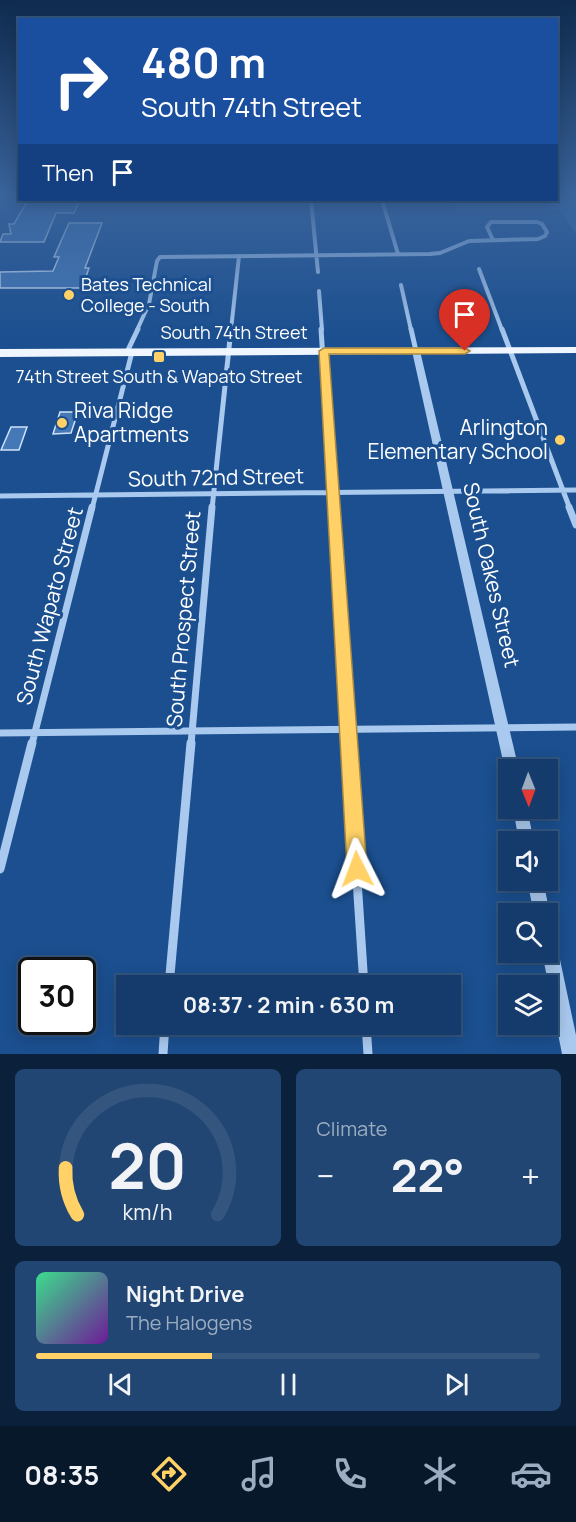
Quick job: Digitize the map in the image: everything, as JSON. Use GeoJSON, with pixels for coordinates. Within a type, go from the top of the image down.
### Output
{"type":"FeatureCollection","features":[{"type":"Feature","properties":{"kind":"main road","name":"South 74th Street"},"geometry":{"type":"LineString","coordinates":[[0,352],[576,350]]}},
{"type":"Feature","properties":{"kind":"street"},"geometry":{"type":"LineString","coordinates":[[316,243],[318,272]]}},
{"type":"Feature","properties":{"kind":"street"},"geometry":{"type":"LineString","coordinates":[[395,243],[398,255]]}},
{"type":"Feature","properties":{"kind":"street"},"geometry":{"type":"LineString","coordinates":[[240,256],[440,253],[464,243]]}},
{"type":"Feature","properties":{"kind":"street","name":"South Wapato Street"},"geometry":{"type":"LineString","coordinates":[[0,869],[33,733],[96,495],[130,352],[149,304],[158,258],[240,256]]}},
{"type":"Feature","properties":{"kind":"street","name":"South Prospect Street"},"geometry":{"type":"LineString","coordinates":[[170,975],[213,494],[240,256]]}},
{"type":"Feature","properties":{"kind":"street"},"geometry":{"type":"LineString","coordinates":[[479,269],[508,351],[576,525]]}},
{"type":"Feature","properties":{"kind":"street","name":"South Oakes Street"},"geometry":{"type":"LineString","coordinates":[[401,285],[510,759]]}},
{"type":"Feature","properties":{"kind":"street"},"geometry":{"type":"LineString","coordinates":[[319,291],[334,493],[363,975]]}},
{"type":"Feature","properties":{"kind":"street","name":"South 72nd Street"},"geometry":{"type":"LineString","coordinates":[[0,496],[576,490]]}},
{"type":"Feature","properties":{"kind":"street"},"geometry":{"type":"LineString","coordinates":[[0,733],[576,727]]}},
{"type":"Feature","properties":{"kind":"street"},"geometry":{"type":"LineString","coordinates":[[552,963],[571,1054]]}},
{"type":"Feature","properties":{"kind":"street"},"geometry":{"type":"LineString","coordinates":[[163,1054],[164,1035]]}},
{"type":"Feature","properties":{"kind":"street"},"geometry":{"type":"LineString","coordinates":[[367,1035],[368,1054]]}},
{"type":"Feature","properties":{"kind":"building"},"geometry":{"type":"Polygon","coordinates":[[[60,243],[94,243],[85,268],[89,268],[82,288],[0,288],[0,272],[53,271],[59,257],[54,257],[60,243]]]}},
{"type":"Feature","properties":{"kind":"building","name":"Riva Ridge Apartments"},"geometry":{"type":"Polygon","coordinates":[[[60,412],[78,412],[71,433],[53,434],[60,412]]]}},
{"type":"Feature","properties":{"kind":"building","name":"Riva Ridge Apartments"},"geometry":{"type":"Polygon","coordinates":[[[11,427],[27,427],[19,450],[1,450],[11,427]]]}},
{"type":"Feature","properties":{"kind":"place","name":"Bates Technical College - South"},"geometry":{"type":"Point","coordinates":[69,295]}},
{"type":"Feature","properties":{"kind":"place","name":"74th Street South & Wapato Street"},"geometry":{"type":"Point","coordinates":[159,357]}},
{"type":"Feature","properties":{"kind":"place","name":"Riva Ridge Apartments"},"geometry":{"type":"Point","coordinates":[62,423]}},
{"type":"Feature","properties":{"kind":"place","name":"Arlington Elementary School"},"geometry":{"type":"Point","coordinates":[560,440]}},
{"type":"Feature","properties":{"kind":"route"},"geometry":{"type":"LineString","coordinates":[[357,869],[324,351],[465,351]]}}]}
